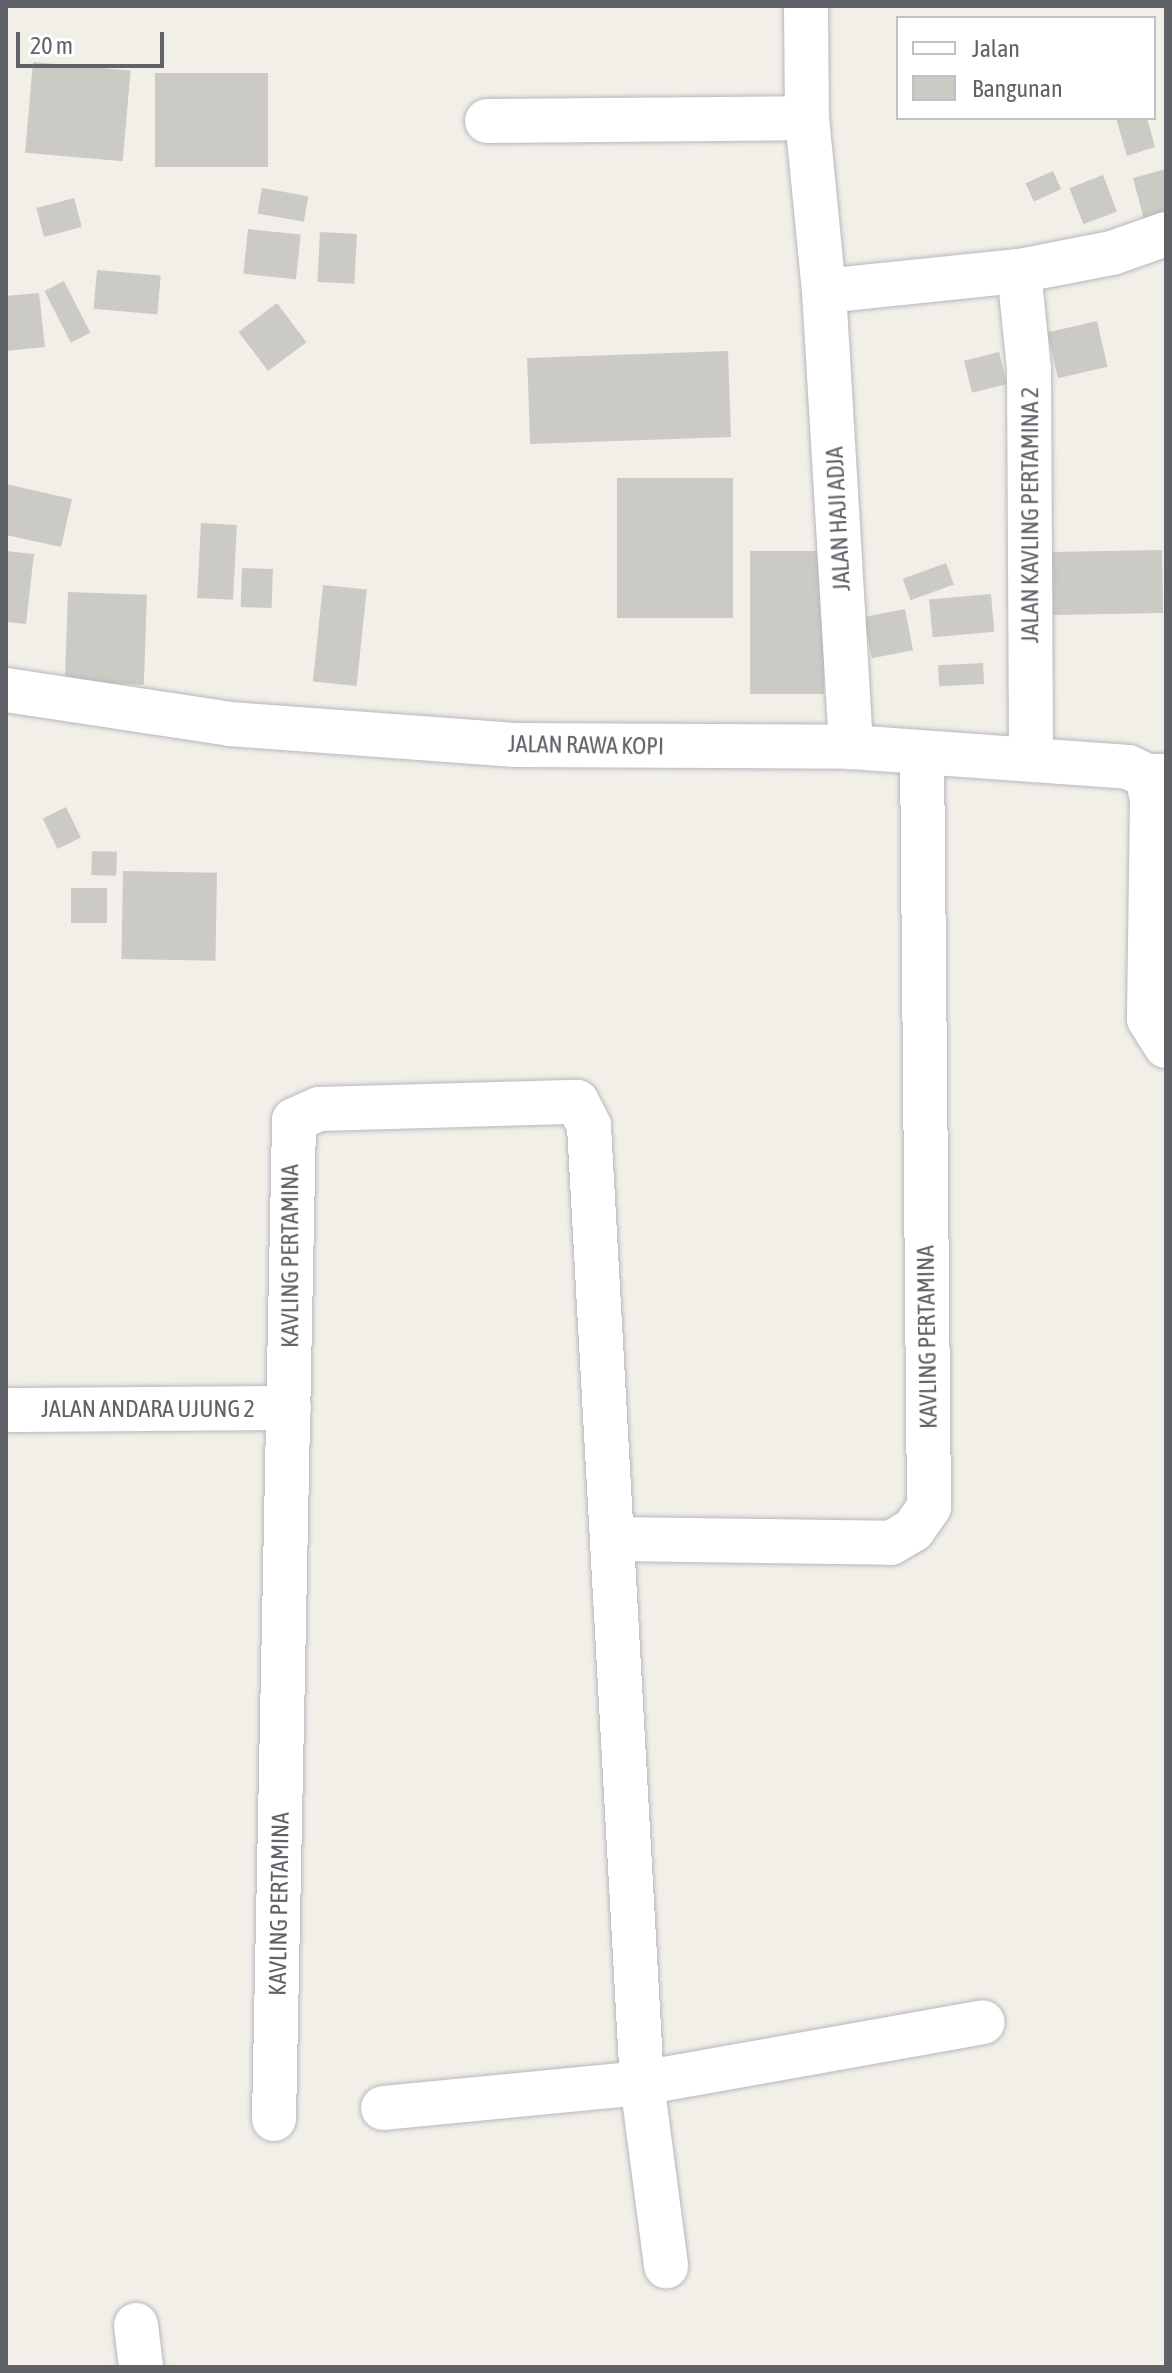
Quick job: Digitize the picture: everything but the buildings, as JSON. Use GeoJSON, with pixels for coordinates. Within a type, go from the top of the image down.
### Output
{"type":"FeatureCollection","features":[{"type":"Feature","properties":{"kind":"street","name":"JALAN HAJI ADJA"},"geometry":{"type":"LineString","coordinates":[[806,6],[807,118],[824,291],[851,747]]}},
{"type":"Feature","properties":{"kind":"street"},"geometry":{"type":"LineString","coordinates":[[487,121],[807,118]]}},
{"type":"Feature","properties":{"kind":"street"},"geometry":{"type":"LineString","coordinates":[[824,291],[1019,271],[1112,253],[1166,234]]}},
{"type":"Feature","properties":{"kind":"street","name":"JALAN KAVLING PERTAMINA 2"},"geometry":{"type":"LineString","coordinates":[[1019,271],[1029,370],[1031,759]]}},
{"type":"Feature","properties":{"kind":"street","name":"JALAN RAWA KOPI"},"geometry":{"type":"LineString","coordinates":[[6,690],[230,724],[515,745],[851,747],[922,772],[1031,759],[1128,767],[1156,776]]}},
{"type":"Feature","properties":{"kind":"street","name":"KAVLING PERTAMINA"},"geometry":{"type":"LineString","coordinates":[[614,1539],[891,1543],[913,1530],[929,1507],[922,772]]}},
{"type":"Feature","properties":{"kind":"street"},"geometry":{"type":"LineString","coordinates":[[1156,776],[1152,800],[1149,1019],[1166,1046]]}},
{"type":"Feature","properties":{"kind":"street","name":"KAVLING PERTAMINA"},"geometry":{"type":"LineString","coordinates":[[274,2119],[294,1120],[319,1109],[577,1102],[589,1126],[642,2083],[666,2266]]}},
{"type":"Feature","properties":{"kind":"street","name":"JALAN ANDARA UJUNG 2"},"geometry":{"type":"LineString","coordinates":[[6,1410],[289,1408]]}},
{"type":"Feature","properties":{"kind":"street"},"geometry":{"type":"LineString","coordinates":[[383,2108],[642,2083],[983,2022]]}}]}
